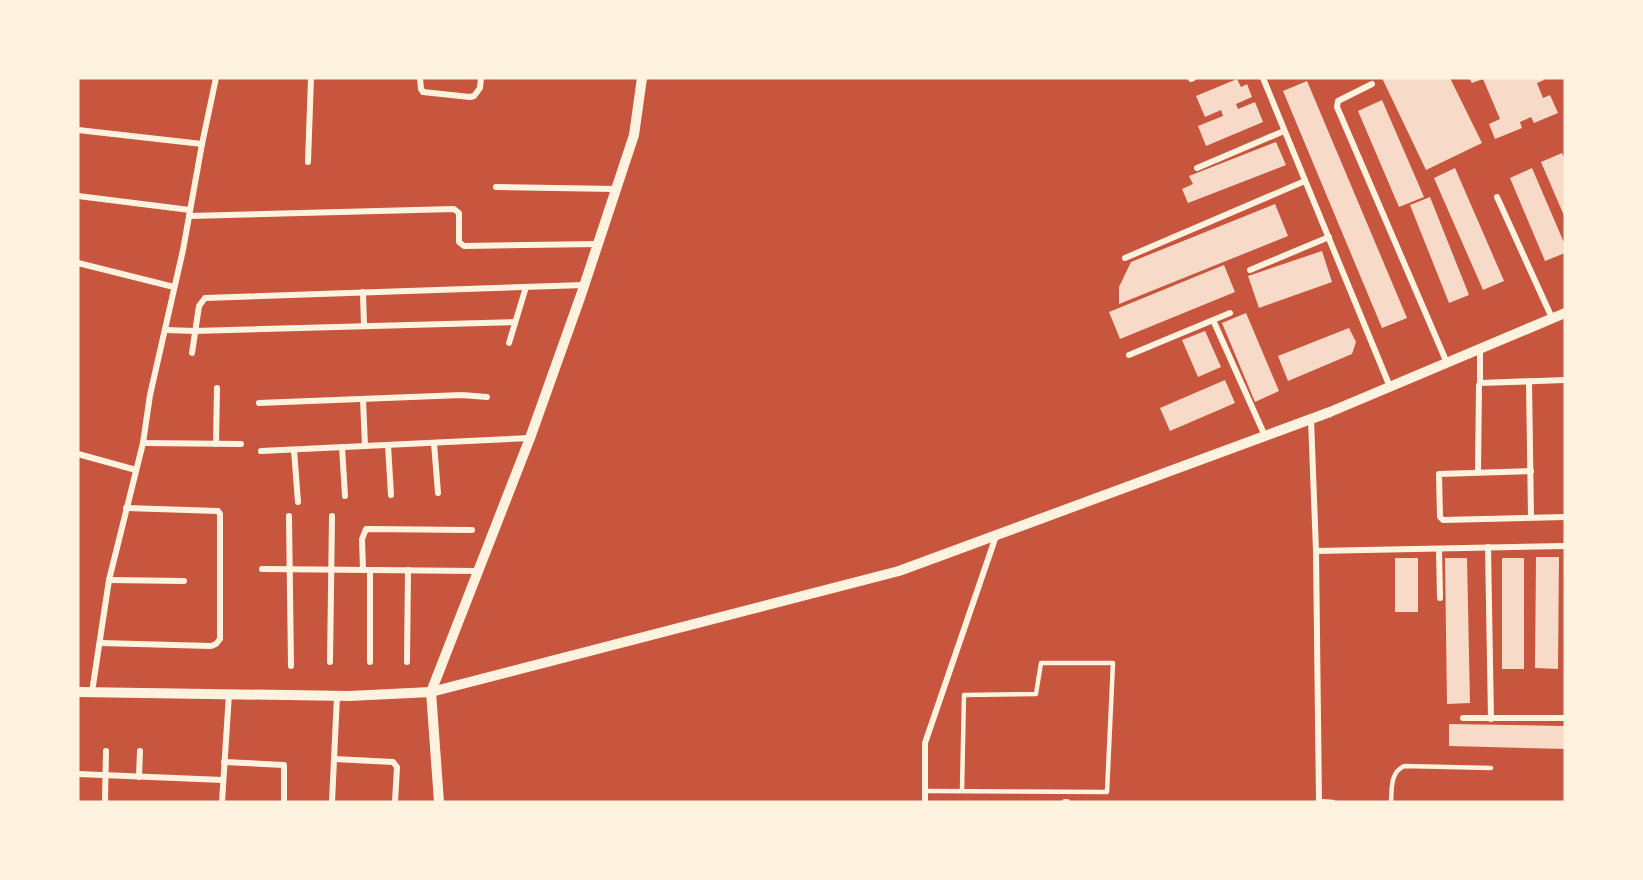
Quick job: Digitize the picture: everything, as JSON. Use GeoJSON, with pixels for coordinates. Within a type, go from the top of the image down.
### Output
{"type":"FeatureCollection","features":[{"type":"Feature","properties":{"kind":"street"},"geometry":{"type":"LineString","coordinates":[[92,692],[110,580],[143,443],[150,395],[216,78]]}},
{"type":"Feature","properties":{"kind":"street"},"geometry":{"type":"LineString","coordinates":[[308,162],[311,78]]}},
{"type":"Feature","properties":{"kind":"street"},"geometry":{"type":"LineString","coordinates":[[420,78],[423,92],[470,97],[478,92],[481,78]]}},
{"type":"Feature","properties":{"kind":"street"},"geometry":{"type":"LineString","coordinates":[[439,802],[430,692],[530,438],[584,285],[634,135],[642,78]]}},
{"type":"Feature","properties":{"kind":"street"},"geometry":{"type":"LineString","coordinates":[[1263,78],[1390,387]]}},
{"type":"Feature","properties":{"kind":"street"},"geometry":{"type":"LineString","coordinates":[[1372,84],[1338,101],[1337,107],[1447,363]]}},
{"type":"Feature","properties":{"kind":"street"},"geometry":{"type":"LineString","coordinates":[[78,130],[202,144]]}},
{"type":"Feature","properties":{"kind":"street"},"geometry":{"type":"LineString","coordinates":[[1197,168],[1284,131]]}},
{"type":"Feature","properties":{"kind":"street"},"geometry":{"type":"LineString","coordinates":[[1125,258],[1305,181]]}},
{"type":"Feature","properties":{"kind":"street"},"geometry":{"type":"LineString","coordinates":[[496,187],[616,189]]}},
{"type":"Feature","properties":{"kind":"street"},"geometry":{"type":"LineString","coordinates":[[78,196],[189,213],[454,209],[459,213],[459,242],[464,246],[598,244]]}},
{"type":"Feature","properties":{"kind":"street"},"geometry":{"type":"LineString","coordinates":[[1497,197],[1552,318]]}},
{"type":"Feature","properties":{"kind":"street"},"geometry":{"type":"LineString","coordinates":[[1250,270],[1329,237]]}},
{"type":"Feature","properties":{"kind":"street"},"geometry":{"type":"LineString","coordinates":[[78,263],[174,287]]}},
{"type":"Feature","properties":{"kind":"street"},"geometry":{"type":"LineString","coordinates":[[192,353],[199,306],[204,298],[584,285]]}},
{"type":"Feature","properties":{"kind":"street"},"geometry":{"type":"LineString","coordinates":[[509,343],[526,287]]}},
{"type":"Feature","properties":{"kind":"street"},"geometry":{"type":"LineString","coordinates":[[363,292],[364,326]]}},
{"type":"Feature","properties":{"kind":"street"},"geometry":{"type":"LineString","coordinates":[[1129,355],[1230,313]]}},
{"type":"Feature","properties":{"kind":"street"},"geometry":{"type":"LineString","coordinates":[[78,692],[337,696],[430,692],[899,571],[1311,419],[1565,313]]}},
{"type":"Feature","properties":{"kind":"street"},"geometry":{"type":"LineString","coordinates":[[1213,320],[1265,436]]}},
{"type":"Feature","properties":{"kind":"street"},"geometry":{"type":"LineString","coordinates":[[165,330],[195,332],[515,322]]}},
{"type":"Feature","properties":{"kind":"street"},"geometry":{"type":"LineString","coordinates":[[1478,472],[1480,349]]}},
{"type":"Feature","properties":{"kind":"street"},"geometry":{"type":"LineString","coordinates":[[1480,382],[1565,380]]}},
{"type":"Feature","properties":{"kind":"street"},"geometry":{"type":"LineString","coordinates":[[1529,381],[1531,518]]}},
{"type":"Feature","properties":{"kind":"street"},"geometry":{"type":"LineString","coordinates":[[216,444],[217,388]]}},
{"type":"Feature","properties":{"kind":"street"},"geometry":{"type":"LineString","coordinates":[[259,403],[462,395],[487,397]]}},
{"type":"Feature","properties":{"kind":"street"},"geometry":{"type":"LineString","coordinates":[[363,399],[365,446]]}},
{"type":"Feature","properties":{"kind":"street"},"geometry":{"type":"LineString","coordinates":[[1311,419],[1316,551],[1319,802]]}},
{"type":"Feature","properties":{"kind":"street"},"geometry":{"type":"LineString","coordinates":[[261,452],[530,438]]}},
{"type":"Feature","properties":{"kind":"street"},"geometry":{"type":"LineString","coordinates":[[143,443],[241,444]]}},
{"type":"Feature","properties":{"kind":"street"},"geometry":{"type":"LineString","coordinates":[[434,443],[438,493]]}},
{"type":"Feature","properties":{"kind":"street"},"geometry":{"type":"LineString","coordinates":[[387,445],[391,495]]}},
{"type":"Feature","properties":{"kind":"street"},"geometry":{"type":"LineString","coordinates":[[342,447],[345,496]]}},
{"type":"Feature","properties":{"kind":"street"},"geometry":{"type":"LineString","coordinates":[[294,450],[298,502]]}},
{"type":"Feature","properties":{"kind":"street"},"geometry":{"type":"LineString","coordinates":[[78,454],[136,470]]}},
{"type":"Feature","properties":{"kind":"street"},"geometry":{"type":"LineString","coordinates":[[1531,471],[1439,474],[1439,514],[1443,520],[1565,517]]}},
{"type":"Feature","properties":{"kind":"street"},"geometry":{"type":"LineString","coordinates":[[100,643],[211,646],[220,639],[220,514],[218,511],[126,508]]}},
{"type":"Feature","properties":{"kind":"street"},"geometry":{"type":"LineString","coordinates":[[289,516],[291,666]]}},
{"type":"Feature","properties":{"kind":"street"},"geometry":{"type":"LineString","coordinates":[[330,662],[332,516]]}},
{"type":"Feature","properties":{"kind":"street"},"geometry":{"type":"LineString","coordinates":[[370,662],[367,570],[362,539],[366,529],[472,530]]}},
{"type":"Feature","properties":{"kind":"street"},"geometry":{"type":"LineString","coordinates":[[925,802],[925,743],[996,535]]}},
{"type":"Feature","properties":{"kind":"street"},"geometry":{"type":"LineString","coordinates":[[1316,551],[1565,546]]}},
{"type":"Feature","properties":{"kind":"street"},"geometry":{"type":"LineString","coordinates":[[1488,547],[1491,718]]}},
{"type":"Feature","properties":{"kind":"street"},"geometry":{"type":"LineString","coordinates":[[1439,549],[1440,598]]}},
{"type":"Feature","properties":{"kind":"street"},"geometry":{"type":"LineString","coordinates":[[262,568],[477,571]]}},
{"type":"Feature","properties":{"kind":"street"},"geometry":{"type":"LineString","coordinates":[[408,570],[408,662]]}},
{"type":"Feature","properties":{"kind":"street"},"geometry":{"type":"LineString","coordinates":[[110,580],[183,581]]}},
{"type":"Feature","properties":{"kind":"street"},"geometry":{"type":"LineString","coordinates":[[222,802],[229,693]]}},
{"type":"Feature","properties":{"kind":"street"},"geometry":{"type":"LineString","coordinates":[[332,802],[337,696]]}},
{"type":"Feature","properties":{"kind":"street"},"geometry":{"type":"LineString","coordinates":[[1462,718],[1565,718]]}},
{"type":"Feature","properties":{"kind":"street"},"geometry":{"type":"LineString","coordinates":[[139,777],[140,750]]}},
{"type":"Feature","properties":{"kind":"street"},"geometry":{"type":"LineString","coordinates":[[105,802],[106,752]]}},
{"type":"Feature","properties":{"kind":"street"},"geometry":{"type":"LineString","coordinates":[[334,759],[393,762],[397,767],[395,802]]}},
{"type":"Feature","properties":{"kind":"street"},"geometry":{"type":"LineString","coordinates":[[224,762],[284,765],[284,802]]}},
{"type":"Feature","properties":{"kind":"street"},"geometry":{"type":"LineString","coordinates":[[78,774],[223,780]]}},
{"type":"Feature","properties":{"kind":"lane"},"geometry":{"type":"LineString","coordinates":[[925,791],[1107,792],[1113,663],[1041,663],[1036,694],[964,695],[962,791]]}},
{"type":"Feature","properties":{"kind":"lane"},"geometry":{"type":"LineString","coordinates":[[1391,802],[1393,780],[1399,769],[1404,766],[1491,768]]}},
{"type":"Feature","properties":{"kind":"lane"},"geometry":{"type":"LineString","coordinates":[[1319,802],[1333,802]]}},
{"type":"Feature","properties":{"kind":"building"},"geometry":{"type":"Polygon","coordinates":[[[1382,78],[1450,78],[1482,143],[1426,170],[1382,78]]]}},
{"type":"Feature","properties":{"kind":"building"},"geometry":{"type":"Polygon","coordinates":[[[1469,78],[1543,78],[1544,80],[1537,83],[1543,98],[1550,95],[1558,113],[1534,123],[1531,117],[1520,122],[1522,128],[1495,139],[1489,124],[1500,119],[1483,79],[1472,83],[1469,78]]]}},
{"type":"Feature","properties":{"kind":"building"},"geometry":{"type":"Polygon","coordinates":[[[1237,79],[1241,87],[1247,84],[1252,97],[1236,104],[1238,109],[1255,102],[1263,122],[1206,146],[1198,126],[1223,116],[1221,110],[1205,117],[1196,96],[1237,79]]]}},
{"type":"Feature","properties":{"kind":"building"},"geometry":{"type":"Polygon","coordinates":[[[1307,81],[1407,318],[1382,328],[1283,91],[1307,81]]]}},
{"type":"Feature","properties":{"kind":"building"},"geometry":{"type":"Polygon","coordinates":[[[1382,100],[1424,197],[1399,207],[1358,111],[1382,100]]]}},
{"type":"Feature","properties":{"kind":"building"},"geometry":{"type":"Polygon","coordinates":[[[1276,142],[1286,165],[1188,203],[1182,189],[1193,184],[1189,176],[1276,142]]]}},
{"type":"Feature","properties":{"kind":"building"},"geometry":{"type":"Polygon","coordinates":[[[1562,153],[1565,160],[1565,218],[1541,162],[1562,153]]]}},
{"type":"Feature","properties":{"kind":"building"},"geometry":{"type":"Polygon","coordinates":[[[1455,168],[1504,281],[1483,290],[1434,178],[1455,168]]]}},
{"type":"Feature","properties":{"kind":"building"},"geometry":{"type":"Polygon","coordinates":[[[1532,168],[1565,245],[1565,253],[1545,261],[1510,178],[1532,168]]]}},
{"type":"Feature","properties":{"kind":"building"},"geometry":{"type":"Polygon","coordinates":[[[1430,197],[1469,295],[1449,303],[1410,205],[1430,197]]]}},
{"type":"Feature","properties":{"kind":"building"},"geometry":{"type":"Polygon","coordinates":[[[1275,204],[1288,236],[1119,304],[1119,287],[1131,262],[1275,204]]]}},
{"type":"Feature","properties":{"kind":"building"},"geometry":{"type":"Polygon","coordinates":[[[1322,251],[1332,282],[1259,308],[1248,276],[1322,251]]]}},
{"type":"Feature","properties":{"kind":"building"},"geometry":{"type":"Polygon","coordinates":[[[1224,265],[1235,292],[1120,339],[1109,312],[1224,265]]]}},
{"type":"Feature","properties":{"kind":"building"},"geometry":{"type":"Polygon","coordinates":[[[1246,313],[1279,391],[1255,402],[1222,323],[1246,313]]]}},
{"type":"Feature","properties":{"kind":"building"},"geometry":{"type":"Polygon","coordinates":[[[1349,328],[1356,342],[1352,354],[1288,381],[1278,356],[1349,328]]]}},
{"type":"Feature","properties":{"kind":"building"},"geometry":{"type":"Polygon","coordinates":[[[1205,331],[1221,367],[1198,377],[1182,340],[1205,331]]]}},
{"type":"Feature","properties":{"kind":"building"},"geometry":{"type":"Polygon","coordinates":[[[1225,380],[1235,403],[1170,431],[1160,408],[1225,380]]]}},
{"type":"Feature","properties":{"kind":"building"},"geometry":{"type":"Polygon","coordinates":[[[1536,557],[1559,557],[1558,669],[1535,668],[1536,557]]]}},
{"type":"Feature","properties":{"kind":"building"},"geometry":{"type":"Polygon","coordinates":[[[1395,558],[1418,558],[1418,612],[1395,612],[1395,558]]]}},
{"type":"Feature","properties":{"kind":"building"},"geometry":{"type":"Polygon","coordinates":[[[1445,558],[1467,558],[1470,703],[1447,704],[1445,558]]]}},
{"type":"Feature","properties":{"kind":"building"},"geometry":{"type":"Polygon","coordinates":[[[1502,558],[1524,558],[1524,669],[1502,669],[1502,558]]]}},
{"type":"Feature","properties":{"kind":"building"},"geometry":{"type":"Polygon","coordinates":[[[1449,724],[1565,726],[1565,749],[1449,746],[1449,724]]]}}]}
